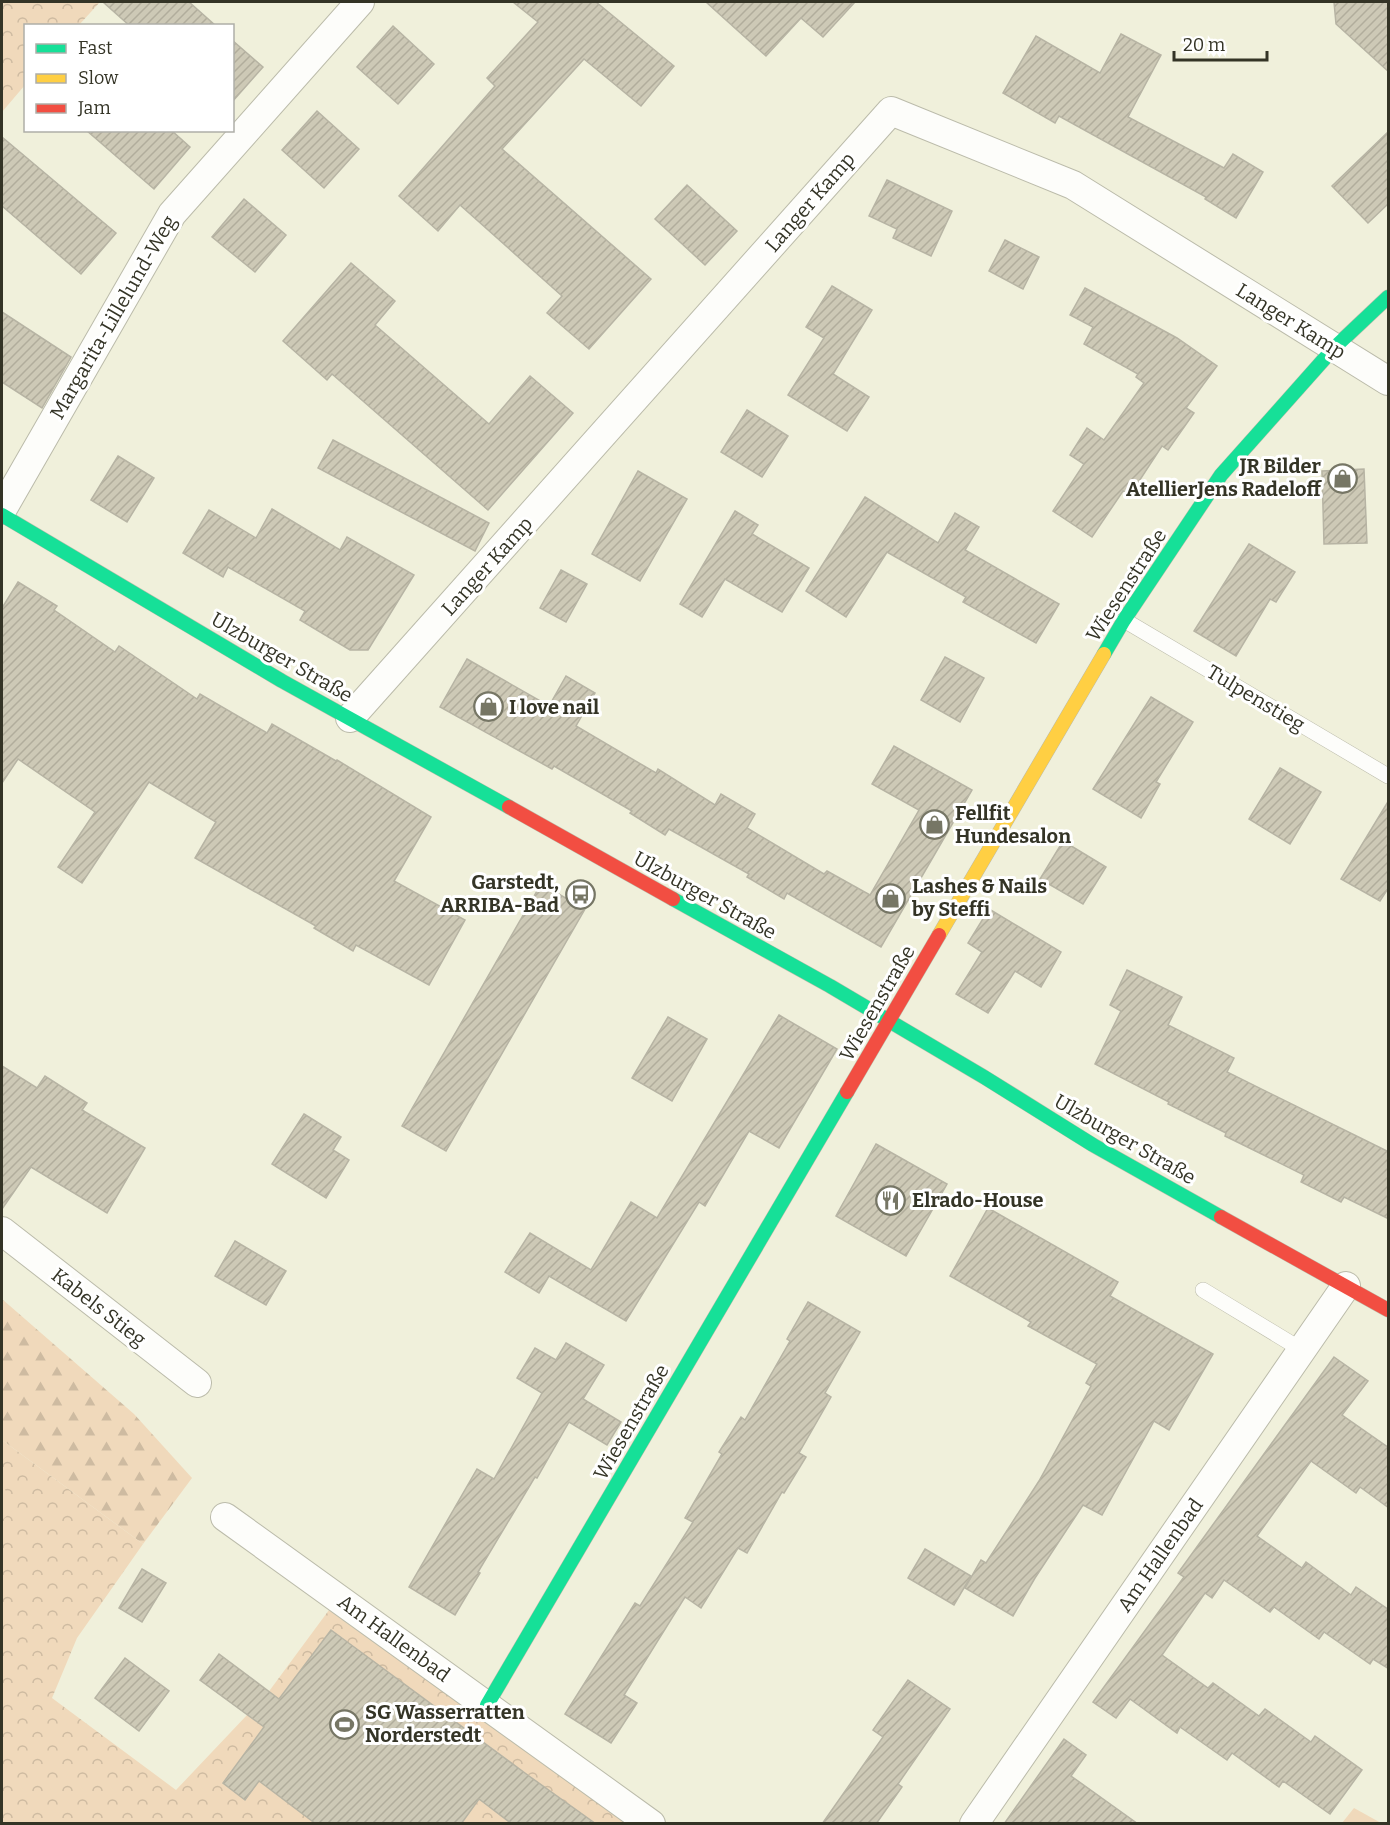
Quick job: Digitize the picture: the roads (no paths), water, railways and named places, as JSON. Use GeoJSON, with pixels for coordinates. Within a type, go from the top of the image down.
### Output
{"type":"FeatureCollection","features":[{"type":"Feature","properties":{"kind":"street","name":"Margarita-Lillelund-Weg"},"geometry":{"type":"LineString","coordinates":[[2,510],[172,214],[360,2]]}},
{"type":"Feature","properties":{"kind":"street","name":"Langer Kamp"},"geometry":{"type":"LineString","coordinates":[[350,718],[891,111],[1073,185],[1389,381]]}},
{"type":"Feature","properties":{"kind":"street","name":"Wiesenstraße"},"geometry":{"type":"LineString","coordinates":[[487,1705],[1124,620],[1221,475],[1334,348],[1389,297]]}},
{"type":"Feature","properties":{"kind":"street","name":"Ulzburger Straße"},"geometry":{"type":"LineString","coordinates":[[2,515],[282,681],[889,1021],[1093,1145],[1389,1310]]}},
{"type":"Feature","properties":{"kind":"street","name":"Kabels Stieg"},"geometry":{"type":"LineString","coordinates":[[2,1231],[197,1383]]}},
{"type":"Feature","properties":{"kind":"street","name":"Am Hallenbad"},"geometry":{"type":"LineString","coordinates":[[974,1824],[1346,1286]]}},
{"type":"Feature","properties":{"kind":"street","name":"Am Hallenbad"},"geometry":{"type":"LineString","coordinates":[[225,1517],[651,1824]]}},
{"type":"Feature","properties":{"kind":"lane","name":"Tulpenstieg"},"geometry":{"type":"LineString","coordinates":[[1124,620],[1389,776]]}},
{"type":"Feature","properties":{"kind":"lane"},"geometry":{"type":"LineString","coordinates":[[1203,1290],[1302,1350]]}},
{"type":"Feature","properties":{"kind":"place","name":"JR Bilder AtellierJens Radeloff"},"geometry":{"type":"Point","coordinates":[1342,478]}},
{"type":"Feature","properties":{"kind":"place","name":"I love nail"},"geometry":{"type":"Point","coordinates":[488,707]}},
{"type":"Feature","properties":{"kind":"place","name":"Fellfit Hundesalon"},"geometry":{"type":"Point","coordinates":[934,824]}},
{"type":"Feature","properties":{"kind":"place","name":"Garstedt, ARRIBA-Bad"},"geometry":{"type":"Point","coordinates":[580,894]}},
{"type":"Feature","properties":{"kind":"place","name":"Lashes & Nails by Steffi"},"geometry":{"type":"Point","coordinates":[891,898]}},
{"type":"Feature","properties":{"kind":"place","name":"Elrado-House"},"geometry":{"type":"Point","coordinates":[891,1200]}},
{"type":"Feature","properties":{"kind":"place","name":"SG Wasserratten Norderstedt"},"geometry":{"type":"Point","coordinates":[344,1724]}}]}
